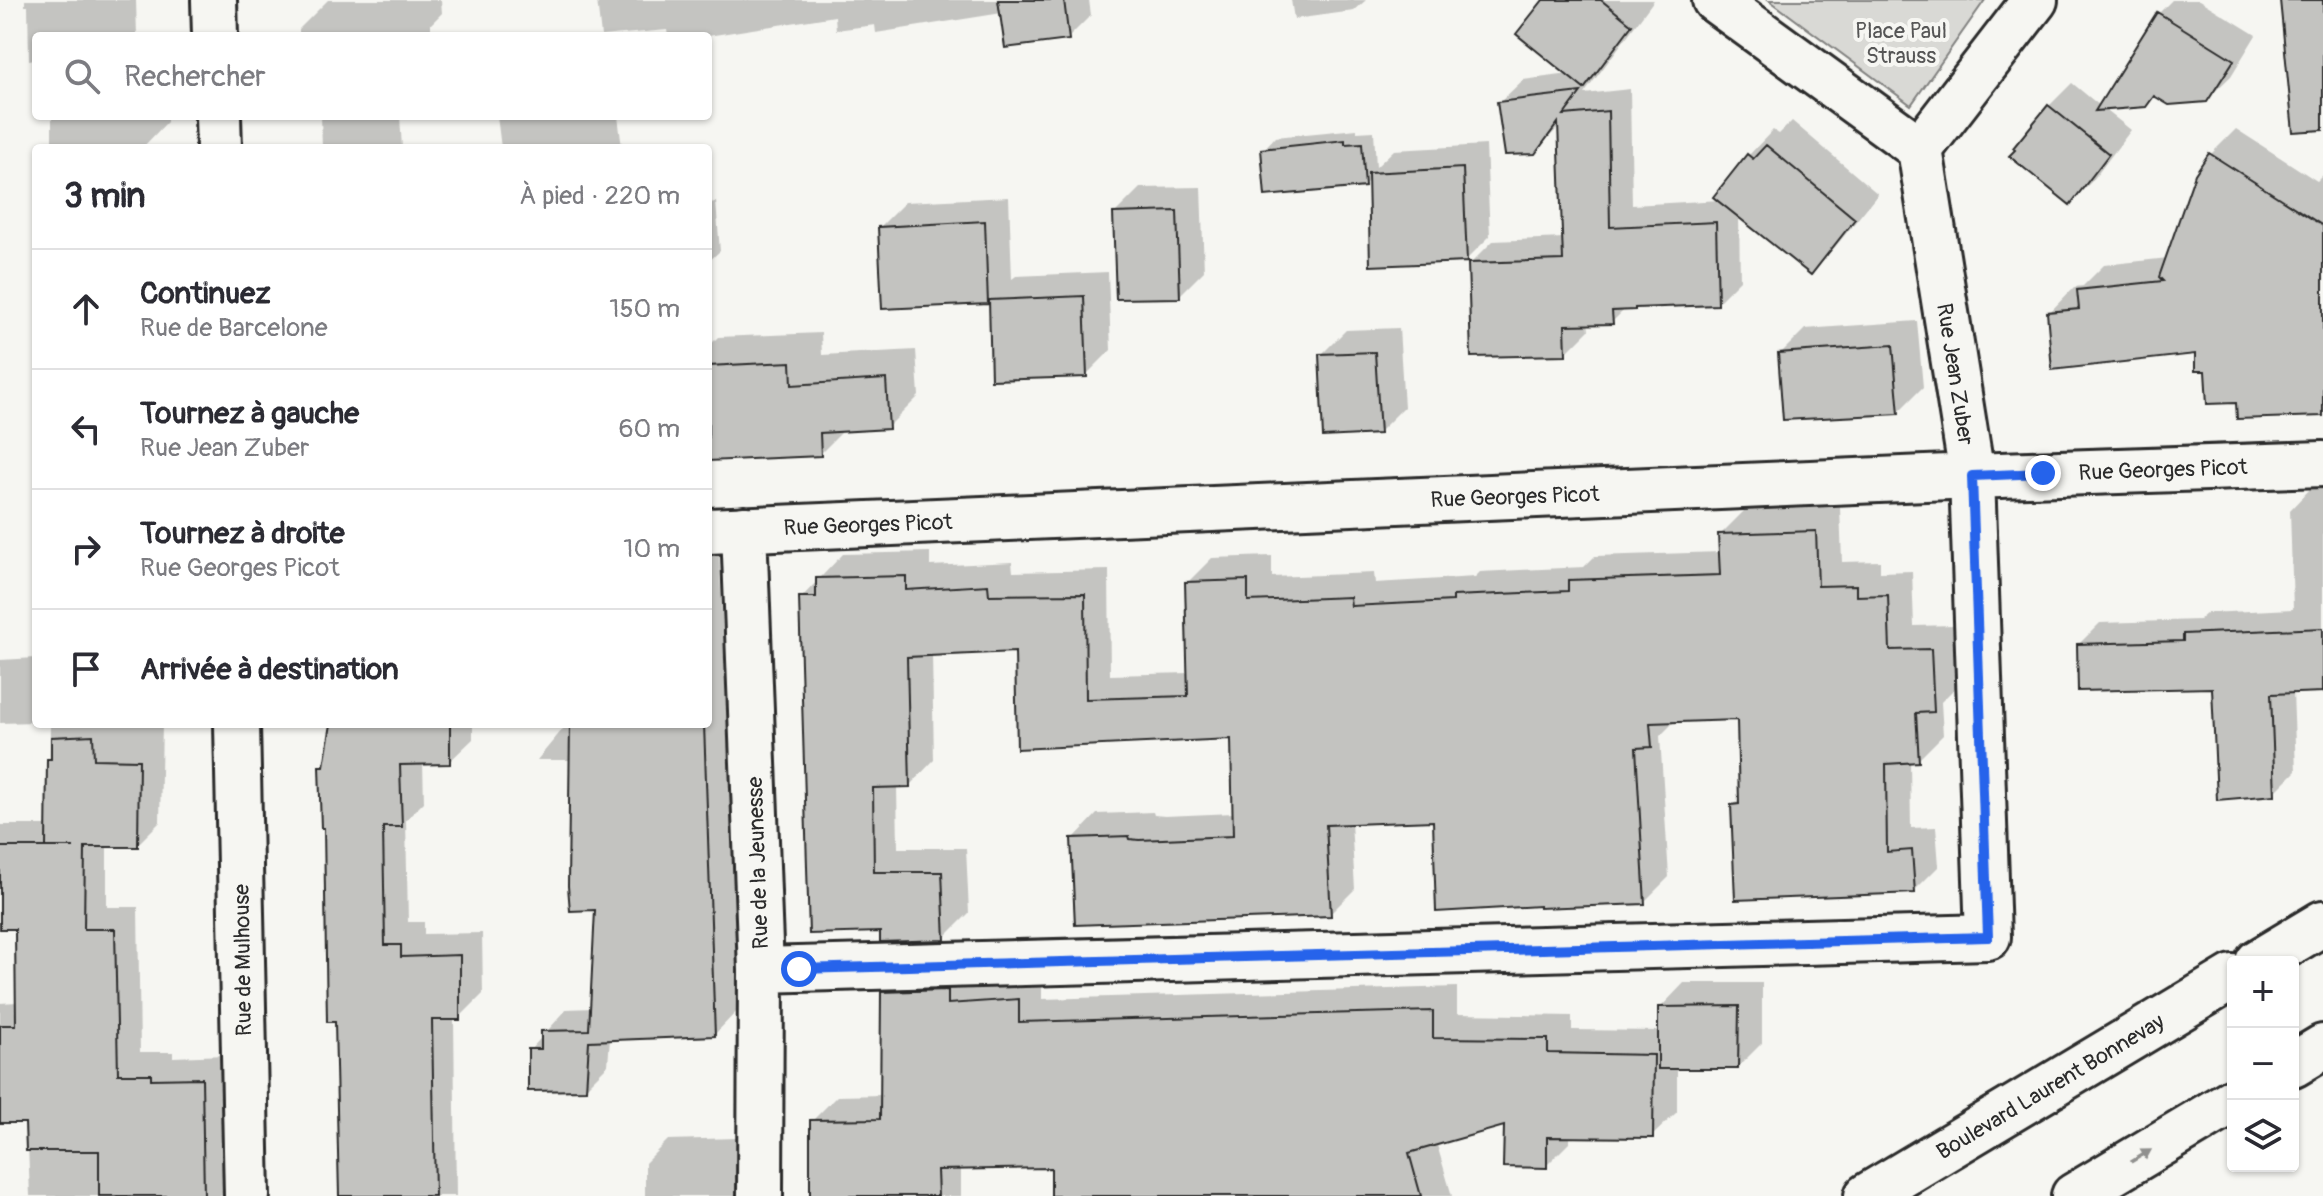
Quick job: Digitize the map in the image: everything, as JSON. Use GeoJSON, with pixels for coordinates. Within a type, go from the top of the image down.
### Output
{"type":"FeatureCollection","features":[{"type":"Feature","properties":{"kind":"main road"},"geometry":{"type":"LineString","coordinates":[[214,0],[215,32]]}},
{"type":"Feature","properties":{"kind":"main road"},"geometry":{"type":"LineString","coordinates":[[1715,0],[1920,149],[2035,0]]}},
{"type":"Feature","properties":{"kind":"main road"},"geometry":{"type":"LineString","coordinates":[[218,120],[219,144]]}},
{"type":"Feature","properties":{"kind":"main road","name":"Rue Jean Zuber"},"geometry":{"type":"LineString","coordinates":[[761,970],[1988,937],[1972,476],[1920,149]]}},
{"type":"Feature","properties":{"kind":"main road","name":"Rue Georges Picot"},"geometry":{"type":"LineString","coordinates":[[726,530],[1972,476],[2323,464]]}},
{"type":"Feature","properties":{"kind":"main road","name":"Rue de la Jeunesse"},"geometry":{"type":"LineString","coordinates":[[726,530],[761,970],[760,1196]]}},
{"type":"Feature","properties":{"kind":"main road","name":"Rue de Mulhouse"},"geometry":{"type":"LineString","coordinates":[[237,728],[247,1196]]}},
{"type":"Feature","properties":{"kind":"main road"},"geometry":{"type":"LineString","coordinates":[[2268,956],[2323,923]]}},
{"type":"Feature","properties":{"kind":"main road","name":"Boulevard Laurent Bonnevay"},"geometry":{"type":"LineString","coordinates":[[1867,1196],[2227,981]]}},
{"type":"Feature","properties":{"kind":"main road"},"geometry":{"type":"LineString","coordinates":[[2299,1061],[2323,1047]]}},
{"type":"Feature","properties":{"kind":"main road"},"geometry":{"type":"LineString","coordinates":[[2074,1196],[2227,1105]]}},
{"type":"Feature","properties":{"kind":"green space","name":"Place Paul Strauss"},"geometry":{"type":"Polygon","coordinates":[[[1769,0],[1985,0],[1911,105],[1769,0]]]}},
{"type":"Feature","properties":{"kind":"building"},"geometry":{"type":"Polygon","coordinates":[[[998,0],[1064,0],[1069,40],[1005,48],[998,0]]]}},
{"type":"Feature","properties":{"kind":"building"},"geometry":{"type":"Polygon","coordinates":[[[1543,0],[1601,0],[1632,25],[1584,89],[1516,34],[1543,0]]]}},
{"type":"Feature","properties":{"kind":"building"},"geometry":{"type":"Polygon","coordinates":[[[2280,0],[2323,0],[2323,130],[2293,132],[2280,0]]]}},
{"type":"Feature","properties":{"kind":"building"},"geometry":{"type":"Polygon","coordinates":[[[2157,12],[2234,60],[2207,102],[2169,105],[2154,96],[2146,107],[2095,111],[2157,12]]]}},
{"type":"Feature","properties":{"kind":"building"},"geometry":{"type":"Polygon","coordinates":[[[1581,92],[1564,115],[1608,111],[1610,227],[1716,222],[1718,305],[1612,311],[1613,324],[1565,325],[1566,355],[1471,357],[1468,263],[1563,260],[1558,123],[1535,154],[1505,155],[1497,102],[1581,92]]]}},
{"type":"Feature","properties":{"kind":"building"},"geometry":{"type":"Polygon","coordinates":[[[2048,105],[2109,154],[2070,205],[2009,156],[2048,105]]]}},
{"type":"Feature","properties":{"kind":"building"},"geometry":{"type":"Polygon","coordinates":[[[1345,140],[1345,144],[1362,143],[1365,187],[1265,196],[1261,149],[1345,140]]]}},
{"type":"Feature","properties":{"kind":"building"},"geometry":{"type":"Polygon","coordinates":[[[1766,145],[1855,219],[1811,275],[1713,197],[1747,154],[1753,159],[1766,145]]]}},
{"type":"Feature","properties":{"kind":"building"},"geometry":{"type":"Polygon","coordinates":[[[2209,153],[2323,226],[2323,416],[2237,419],[2236,403],[2207,404],[2205,371],[2195,371],[2195,354],[2052,370],[2047,312],[2079,309],[2077,290],[2163,281],[2159,277],[2195,174],[2209,153]]]}},
{"type":"Feature","properties":{"kind":"building"},"geometry":{"type":"Polygon","coordinates":[[[1463,168],[1467,262],[1370,266],[1368,173],[1463,168]]]}},
{"type":"Feature","properties":{"kind":"building"},"geometry":{"type":"Polygon","coordinates":[[[1177,211],[1180,298],[1116,299],[1113,213],[1177,211]]]}},
{"type":"Feature","properties":{"kind":"building"},"geometry":{"type":"Polygon","coordinates":[[[985,221],[988,304],[882,309],[878,227],[985,221]]]}},
{"type":"Feature","properties":{"kind":"building"},"geometry":{"type":"Polygon","coordinates":[[[1084,296],[1087,377],[991,380],[989,300],[1084,296]]]}},
{"type":"Feature","properties":{"kind":"building"},"geometry":{"type":"Polygon","coordinates":[[[1893,345],[1899,414],[1783,420],[1778,353],[1893,345]]]}},
{"type":"Feature","properties":{"kind":"building"},"geometry":{"type":"Polygon","coordinates":[[[1375,352],[1380,434],[1323,437],[1319,354],[1375,352]]]}},
{"type":"Feature","properties":{"kind":"building"},"geometry":{"type":"Polygon","coordinates":[[[791,362],[792,385],[886,379],[889,429],[820,433],[821,456],[712,461],[712,366],[791,362]]]}},
{"type":"Feature","properties":{"kind":"building"},"geometry":{"type":"Polygon","coordinates":[[[1816,531],[1818,586],[1856,585],[1856,596],[1888,595],[1890,650],[1931,649],[1934,712],[1916,713],[1919,762],[1886,764],[1887,852],[1912,850],[1915,893],[1735,900],[1731,805],[1739,804],[1737,720],[1650,723],[1652,747],[1636,748],[1645,904],[1436,912],[1433,821],[1326,825],[1331,916],[1075,925],[1071,838],[1129,836],[1130,839],[1139,840],[1233,836],[1231,739],[1017,749],[1015,652],[907,657],[910,787],[873,788],[874,872],[942,872],[945,940],[880,942],[880,932],[809,934],[799,597],[816,597],[816,578],[906,576],[906,590],[988,585],[989,595],[1085,594],[1086,699],[1188,696],[1185,582],[1248,580],[1248,601],[1350,597],[1351,606],[1453,601],[1453,596],[1568,591],[1568,580],[1720,575],[1718,534],[1816,531]]]}},
{"type":"Feature","properties":{"kind":"building"},"geometry":{"type":"Polygon","coordinates":[[[2323,628],[2323,692],[2271,694],[2275,795],[2217,800],[2212,688],[2078,691],[2077,644],[2183,641],[2183,634],[2323,628]]]}},
{"type":"Feature","properties":{"kind":"building"},"geometry":{"type":"Polygon","coordinates":[[[330,728],[450,728],[450,764],[400,765],[402,827],[383,827],[385,945],[401,945],[401,957],[460,955],[460,1020],[432,1020],[435,1196],[339,1196],[335,1022],[327,1022],[324,828],[321,828],[319,766],[324,766],[330,728]]]}},
{"type":"Feature","properties":{"kind":"building"},"geometry":{"type":"Polygon","coordinates":[[[570,728],[704,728],[715,1036],[589,1041],[586,1090],[528,1091],[528,1049],[541,1049],[541,1031],[589,1030],[595,910],[570,911],[570,728]]]}},
{"type":"Feature","properties":{"kind":"building"},"geometry":{"type":"Polygon","coordinates":[[[93,735],[94,759],[139,760],[138,847],[85,847],[84,929],[115,929],[118,1074],[151,1074],[151,1079],[202,1078],[204,1196],[99,1196],[99,1151],[26,1151],[25,1123],[0,1123],[0,1025],[16,1025],[15,929],[0,929],[0,847],[46,847],[47,759],[51,759],[51,737],[93,735]]]}},
{"type":"Feature","properties":{"kind":"building"},"geometry":{"type":"Polygon","coordinates":[[[948,990],[948,1004],[1019,999],[1019,1022],[1433,1011],[1433,1038],[1548,1039],[1548,1053],[1654,1055],[1653,1138],[1547,1137],[1547,1168],[1503,1167],[1504,1126],[1409,1153],[1421,1196],[1051,1196],[1051,1168],[937,1170],[938,1196],[810,1196],[810,1120],[880,1119],[881,992],[948,990]]]}},
{"type":"Feature","properties":{"kind":"building"},"geometry":{"type":"Polygon","coordinates":[[[1739,1006],[1738,1069],[1658,1069],[1658,1007],[1739,1006]]]}},
{"type":"Feature","properties":{"kind":"route"},"geometry":{"type":"LineString","coordinates":[[799,969],[1988,937],[1972,476],[2043,473]]}}]}
